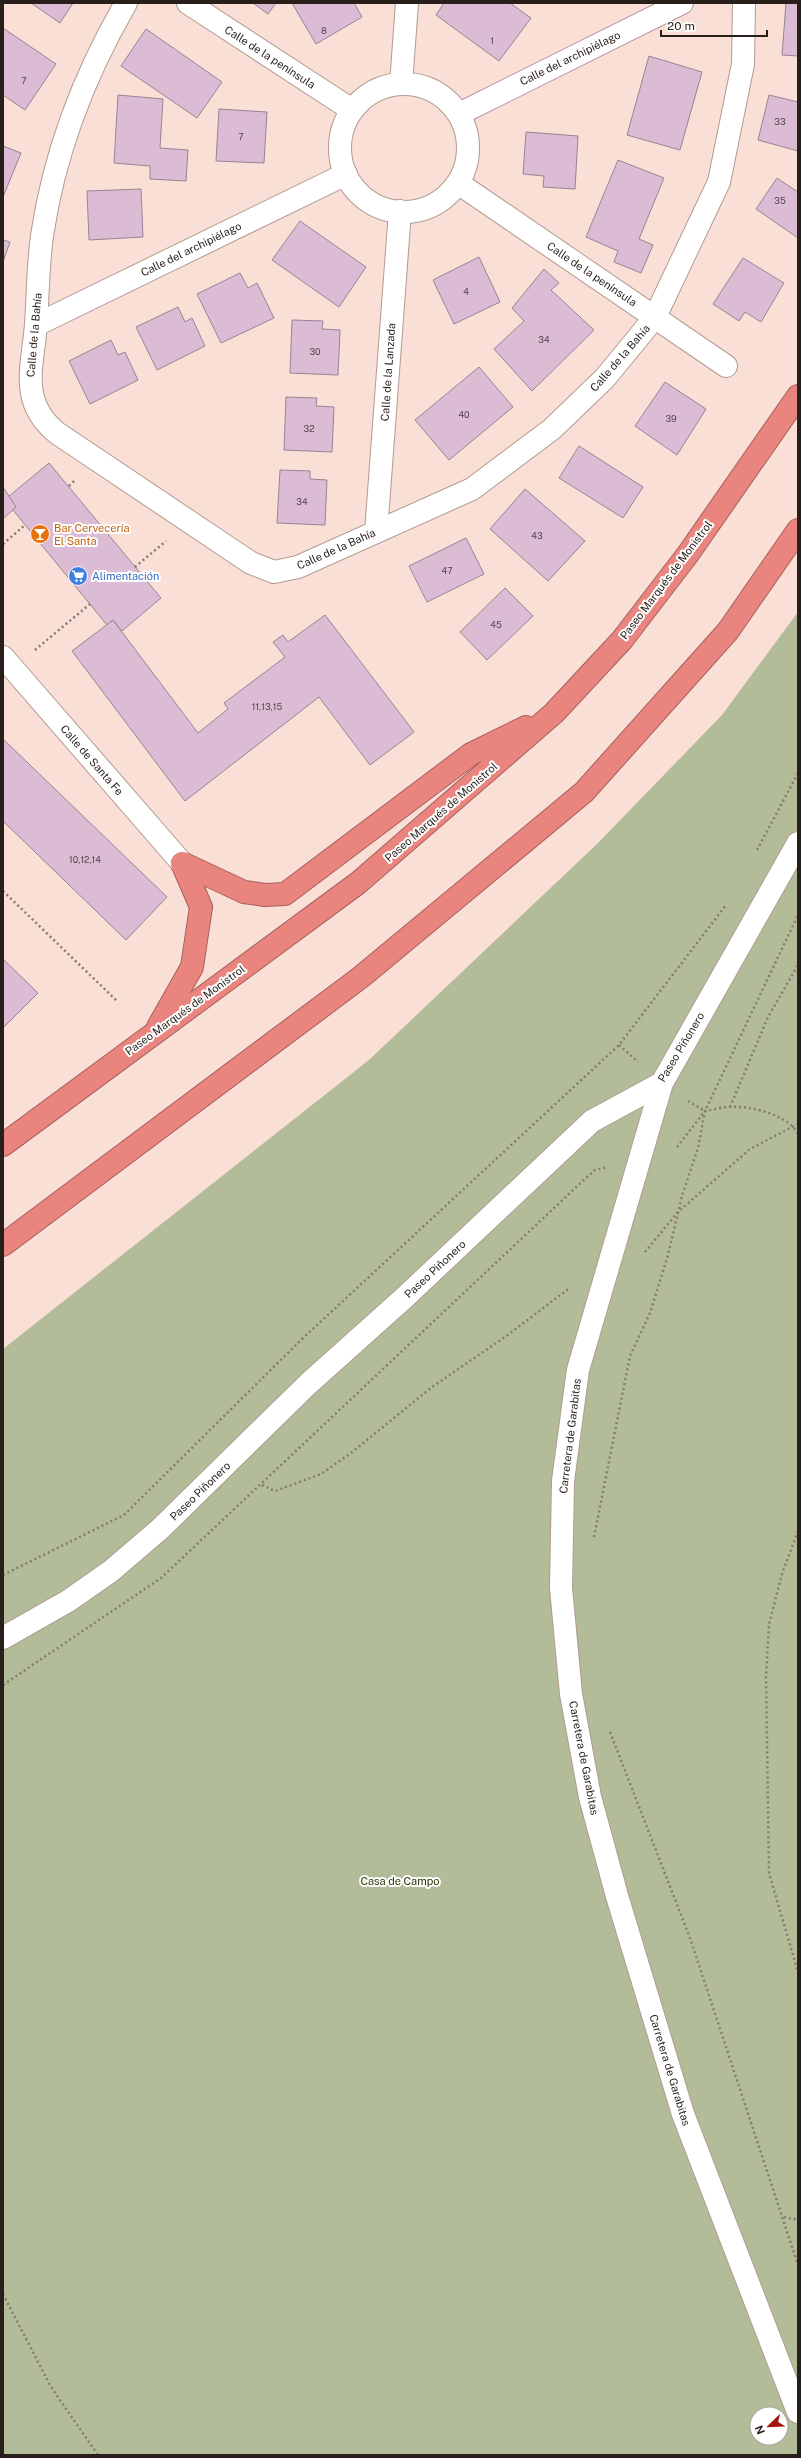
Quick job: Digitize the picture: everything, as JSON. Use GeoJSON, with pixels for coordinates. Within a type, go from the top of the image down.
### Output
{"type":"FeatureCollection","features":[{"type":"Feature","properties":{"kind":"highway","name":"Paseo Marqués de Monistrol"},"geometry":{"type":"LineString","coordinates":[[3,1145],[358,883],[554,713],[622,640],[688,554],[798,396]]}},
{"type":"Feature","properties":{"kind":"highway"},"geometry":{"type":"LineString","coordinates":[[3,1245],[361,977],[584,792],[728,631],[798,530]]}},
{"type":"Feature","properties":{"kind":"highway"},"geometry":{"type":"LineString","coordinates":[[182,864],[244,892],[265,895],[285,894],[471,754],[554,713]]}},
{"type":"Feature","properties":{"kind":"highway"},"geometry":{"type":"LineString","coordinates":[[154,1033],[192,967],[201,906],[182,864]]}},
{"type":"Feature","properties":{"kind":"street","name":"Calle de la Bahía"},"geometry":{"type":"LineString","coordinates":[[126,3],[102,44],[64,139],[42,236],[36,325],[29,380],[32,396],[41,417],[57,433],[251,563],[274,572],[298,566],[472,489],[552,429],[605,378],[655,317],[719,182],[743,64],[744,3]]}},
{"type":"Feature","properties":{"kind":"street","name":"Calle de la península"},"geometry":{"type":"LineString","coordinates":[[188,3],[352,110]]}},
{"type":"Feature","properties":{"kind":"street"},"geometry":{"type":"LineString","coordinates":[[401,84],[407,3]]}},
{"type":"Feature","properties":{"kind":"street","name":"Calle del archipiélago"},"geometry":{"type":"LineString","coordinates":[[459,114],[682,3]]}},
{"type":"Feature","properties":{"kind":"street"},"geometry":{"type":"LineString","coordinates":[[401,84],[418,85],[434,91],[448,101],[459,114],[466,131],[468,148],[466,166],[458,183],[447,196],[433,205],[417,210],[400,212],[383,208],[368,200],[355,188],[346,174],[341,158],[340,141],[344,125],[352,110],[371,93],[382,87],[401,84]]}},
{"type":"Feature","properties":{"kind":"street","name":"Calle del archipiélago"},"geometry":{"type":"LineString","coordinates":[[36,325],[346,174]]}},
{"type":"Feature","properties":{"kind":"street","name":"Calle de la península"},"geometry":{"type":"LineString","coordinates":[[458,183],[726,366]]}},
{"type":"Feature","properties":{"kind":"street","name":"Calle de la Lanzada"},"geometry":{"type":"LineString","coordinates":[[376,532],[400,212]]}},
{"type":"Feature","properties":{"kind":"street","name":"Calle de Santa Fe"},"geometry":{"type":"LineString","coordinates":[[8,662],[182,864]]}},
{"type":"Feature","properties":{"kind":"street","name":"Paseo Piñonero"},"geometry":{"type":"LineString","coordinates":[[3,1638],[68,1601],[111,1571],[160,1530],[308,1384],[404,1298],[592,1121],[662,1084],[798,843]]}},
{"type":"Feature","properties":{"kind":"street","name":"Carretera de Garabitas"},"geometry":{"type":"LineString","coordinates":[[662,1084],[599,1294],[578,1370],[563,1481],[561,1588],[574,1709],[590,1797],[617,1896],[683,2114],[798,2412]]}},
{"type":"Feature","properties":{"kind":"path"},"geometry":{"type":"LineString","coordinates":[[135,567],[190,522]]}},
{"type":"Feature","properties":{"kind":"path"},"geometry":{"type":"LineString","coordinates":[[3,544],[25,525]]}},
{"type":"Feature","properties":{"kind":"path"},"geometry":{"type":"LineString","coordinates":[[8,662],[90,604]]}},
{"type":"Feature","properties":{"kind":"path"},"geometry":{"type":"LineString","coordinates":[[754,857],[798,773]]}},
{"type":"Feature","properties":{"kind":"path"},"geometry":{"type":"LineString","coordinates":[[3,891],[117,1001]]}},
{"type":"Feature","properties":{"kind":"path"},"geometry":{"type":"LineString","coordinates":[[3,1575],[124,1515],[302,1339],[619,1045],[731,899]]}},
{"type":"Feature","properties":{"kind":"path"},"geometry":{"type":"LineString","coordinates":[[674,1152],[705,1111],[798,915]]}},
{"type":"Feature","properties":{"kind":"path"},"geometry":{"type":"LineString","coordinates":[[730,1106],[768,1017],[798,965]]}},
{"type":"Feature","properties":{"kind":"path"},"geometry":{"type":"LineString","coordinates":[[705,1111],[730,1106],[769,1112],[794,1126],[798,1134]]}},
{"type":"Feature","properties":{"kind":"path"},"geometry":{"type":"LineString","coordinates":[[592,1545],[630,1356],[650,1313],[678,1212],[698,1148],[705,1111]]}},
{"type":"Feature","properties":{"kind":"path"},"geometry":{"type":"LineString","coordinates":[[643,1254],[678,1212],[750,1149],[798,1123]]}},
{"type":"Feature","properties":{"kind":"path"},"geometry":{"type":"LineString","coordinates":[[3,1685],[161,1578],[262,1485],[587,1177],[602,1167],[636,1170]]}},
{"type":"Feature","properties":{"kind":"path"},"geometry":{"type":"LineString","coordinates":[[262,1485],[275,1491],[321,1474],[351,1453],[432,1387],[567,1290],[578,1288],[599,1294]]}},
{"type":"Feature","properties":{"kind":"path"},"geometry":{"type":"LineString","coordinates":[[798,1531],[782,1574],[769,1624],[766,1677],[769,1873],[798,1972]]}},
{"type":"Feature","properties":{"kind":"path"},"geometry":{"type":"LineString","coordinates":[[609,1729],[690,1938],[720,2031],[784,2217],[798,2265]]}},
{"type":"Feature","properties":{"kind":"path"},"geometry":{"type":"LineString","coordinates":[[784,2217],[798,2220]]}},
{"type":"Feature","properties":{"kind":"path"},"geometry":{"type":"LineString","coordinates":[[3,2294],[51,2386],[98,2455]]}},
{"type":"Feature","properties":{"kind":"green space","name":"Casa de Campo"},"geometry":{"type":"Polygon","coordinates":[[[798,612],[798,2455],[3,2455],[3,1349],[369,1060],[598,843],[722,715],[798,612]]]}},
{"type":"Feature","properties":{"kind":"building"},"geometry":{"type":"Polygon","coordinates":[[[31,3],[73,3],[60,23],[31,3]]]}},
{"type":"Feature","properties":{"kind":"building"},"geometry":{"type":"Polygon","coordinates":[[[253,3],[276,3],[268,14],[253,3]]]}},
{"type":"Feature","properties":{"kind":"building"},"geometry":{"type":"Polygon","coordinates":[[[292,3],[354,3],[362,17],[316,44],[292,3]]]}},
{"type":"Feature","properties":{"kind":"building"},"geometry":{"type":"Polygon","coordinates":[[[444,3],[510,3],[531,18],[499,61],[436,15],[444,3]]]}},
{"type":"Feature","properties":{"kind":"building"},"geometry":{"type":"Polygon","coordinates":[[[786,3],[798,3],[798,56],[782,55],[786,3]]]}},
{"type":"Feature","properties":{"kind":"building"},"geometry":{"type":"Polygon","coordinates":[[[3,28],[56,64],[25,110],[3,95],[3,28]]]}},
{"type":"Feature","properties":{"kind":"building"},"geometry":{"type":"Polygon","coordinates":[[[146,29],[222,82],[197,118],[121,66],[146,29]]]}},
{"type":"Feature","properties":{"kind":"building"},"geometry":{"type":"Polygon","coordinates":[[[649,56],[702,72],[680,150],[627,135],[649,56]]]}},
{"type":"Feature","properties":{"kind":"building"},"geometry":{"type":"Polygon","coordinates":[[[118,95],[163,99],[160,148],[188,150],[186,181],[150,179],[150,166],[114,163],[118,95]]]}},
{"type":"Feature","properties":{"kind":"building"},"geometry":{"type":"Polygon","coordinates":[[[769,95],[798,102],[798,151],[758,140],[769,95]]]}},
{"type":"Feature","properties":{"kind":"building"},"geometry":{"type":"Polygon","coordinates":[[[219,109],[267,112],[264,163],[216,161],[219,109]]]}},
{"type":"Feature","properties":{"kind":"building"},"geometry":{"type":"Polygon","coordinates":[[[526,132],[578,136],[575,189],[543,187],[544,176],[523,174],[526,132]]]}},
{"type":"Feature","properties":{"kind":"building"},"geometry":{"type":"Polygon","coordinates":[[[3,146],[21,153],[3,197],[3,146]]]}},
{"type":"Feature","properties":{"kind":"building"},"geometry":{"type":"Polygon","coordinates":[[[618,160],[664,178],[639,239],[653,245],[641,273],[614,262],[618,251],[586,237],[618,160]]]}},
{"type":"Feature","properties":{"kind":"building"},"geometry":{"type":"Polygon","coordinates":[[[777,178],[798,192],[798,238],[756,209],[777,178]]]}},
{"type":"Feature","properties":{"kind":"building"},"geometry":{"type":"Polygon","coordinates":[[[141,189],[143,237],[89,240],[87,191],[141,189]]]}},
{"type":"Feature","properties":{"kind":"building"},"geometry":{"type":"Polygon","coordinates":[[[300,221],[366,267],[339,307],[272,260],[300,221]]]}},
{"type":"Feature","properties":{"kind":"building"},"geometry":{"type":"Polygon","coordinates":[[[3,240],[10,242],[3,262],[3,240]]]}},
{"type":"Feature","properties":{"kind":"building"},"geometry":{"type":"Polygon","coordinates":[[[479,257],[500,302],[454,324],[433,280],[479,257]]]}},
{"type":"Feature","properties":{"kind":"building"},"geometry":{"type":"Polygon","coordinates":[[[743,258],[784,283],[761,322],[745,312],[739,321],[713,304],[743,258]]]}},
{"type":"Feature","properties":{"kind":"building"},"geometry":{"type":"Polygon","coordinates":[[[544,269],[559,283],[551,290],[594,330],[532,391],[494,349],[524,321],[512,308],[544,269]]]}},
{"type":"Feature","properties":{"kind":"building"},"geometry":{"type":"Polygon","coordinates":[[[240,273],[248,288],[257,283],[274,318],[221,343],[197,294],[240,273]]]}},
{"type":"Feature","properties":{"kind":"building"},"geometry":{"type":"Polygon","coordinates":[[[178,307],[185,322],[192,318],[205,346],[157,370],[136,327],[178,307]]]}},
{"type":"Feature","properties":{"kind":"building"},"geometry":{"type":"Polygon","coordinates":[[[292,320],[323,321],[322,329],[340,330],[338,375],[290,373],[292,320]]]}},
{"type":"Feature","properties":{"kind":"building"},"geometry":{"type":"Polygon","coordinates":[[[111,340],[118,355],[125,352],[138,380],[90,404],[69,361],[111,340]]]}},
{"type":"Feature","properties":{"kind":"building"},"geometry":{"type":"Polygon","coordinates":[[[479,367],[513,407],[449,460],[415,420],[479,367]]]}},
{"type":"Feature","properties":{"kind":"building"},"geometry":{"type":"Polygon","coordinates":[[[665,382],[706,409],[677,455],[635,426],[665,382]]]}},
{"type":"Feature","properties":{"kind":"building"},"geometry":{"type":"Polygon","coordinates":[[[286,397],[317,398],[316,406],[334,407],[332,452],[284,450],[286,397]]]}},
{"type":"Feature","properties":{"kind":"building"},"geometry":{"type":"Polygon","coordinates":[[[579,446],[643,487],[623,518],[559,478],[579,446]]]}},
{"type":"Feature","properties":{"kind":"building"},"geometry":{"type":"Polygon","coordinates":[[[49,463],[161,598],[122,631],[113,620],[107,625],[13,510],[16,507],[8,497],[49,463]]]}},
{"type":"Feature","properties":{"kind":"building"},"geometry":{"type":"Polygon","coordinates":[[[280,470],[310,471],[310,479],[327,480],[325,525],[277,523],[280,470]]]}},
{"type":"Feature","properties":{"kind":"building"},"geometry":{"type":"Polygon","coordinates":[[[3,487],[16,507],[3,519],[3,487]]]}},
{"type":"Feature","properties":{"kind":"building"},"geometry":{"type":"Polygon","coordinates":[[[525,489],[585,541],[548,581],[490,529],[525,489]]]}},
{"type":"Feature","properties":{"kind":"building"},"geometry":{"type":"Polygon","coordinates":[[[466,538],[484,574],[427,602],[409,566],[466,538]]]}},
{"type":"Feature","properties":{"kind":"building"},"geometry":{"type":"Polygon","coordinates":[[[505,588],[533,616],[487,660],[460,632],[505,588]]]}},
{"type":"Feature","properties":{"kind":"building"},"geometry":{"type":"Polygon","coordinates":[[[325,615],[414,732],[370,765],[319,697],[185,801],[72,651],[113,620],[198,733],[228,709],[224,703],[285,657],[273,642],[283,635],[288,642],[325,615]]]}},
{"type":"Feature","properties":{"kind":"building"},"geometry":{"type":"Polygon","coordinates":[[[3,739],[167,897],[126,940],[3,821],[3,739]]]}},
{"type":"Feature","properties":{"kind":"building"},"geometry":{"type":"Polygon","coordinates":[[[3,959],[38,993],[3,1028],[3,959]]]}},
{"type":"Feature","properties":{"kind":"place","name":"Bar Cervecería El Santa"},"geometry":{"type":"Point","coordinates":[40,534]}},
{"type":"Feature","properties":{"kind":"place","name":"Alimentación"},"geometry":{"type":"Point","coordinates":[78,576]}}]}
